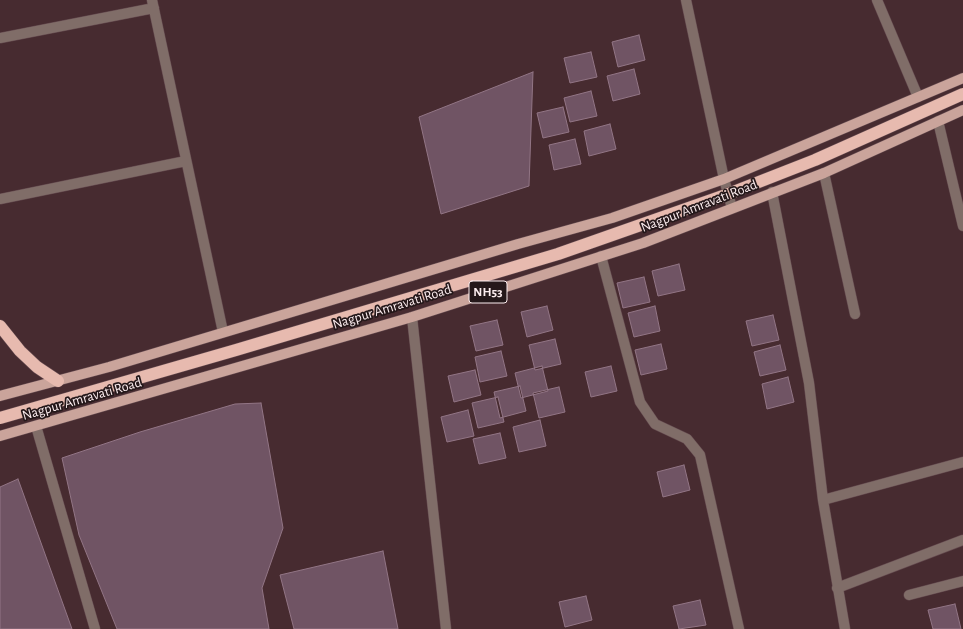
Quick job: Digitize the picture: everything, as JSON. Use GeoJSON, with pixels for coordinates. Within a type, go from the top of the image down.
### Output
{"type":"FeatureCollection","features":[{"type":"Feature","properties":{"kind":"highway"},"geometry":{"type":"LineString","coordinates":[[0,418],[236,350],[558,254],[723,196],[780,174],[963,94]]}},
{"type":"Feature","properties":{"kind":"highway"},"geometry":{"type":"LineString","coordinates":[[0,326],[20,351],[37,367],[58,381]]}},
{"type":"Feature","properties":{"kind":"main road","name":"Nagpur Amravati Road"},"geometry":{"type":"LineString","coordinates":[[0,396],[110,367],[223,332],[612,218],[724,179],[963,78]]}},
{"type":"Feature","properties":{"kind":"main road","name":"Nagpur Amravati Road"},"geometry":{"type":"LineString","coordinates":[[0,436],[412,317],[643,243],[824,172],[963,110]]}},
{"type":"Feature","properties":{"kind":"street"},"geometry":{"type":"LineString","coordinates":[[686,0],[724,179],[732,208]]}},
{"type":"Feature","properties":{"kind":"street"},"geometry":{"type":"LineString","coordinates":[[877,0],[918,97]]}},
{"type":"Feature","properties":{"kind":"street"},"geometry":{"type":"LineString","coordinates":[[0,38],[153,4],[223,332]]}},
{"type":"Feature","properties":{"kind":"street"},"geometry":{"type":"LineString","coordinates":[[938,121],[963,226]]}},
{"type":"Feature","properties":{"kind":"street"},"geometry":{"type":"LineString","coordinates":[[0,199],[186,161]]}},
{"type":"Feature","properties":{"kind":"street"},"geometry":{"type":"LineString","coordinates":[[824,172],[855,314]]}},
{"type":"Feature","properties":{"kind":"street"},"geometry":{"type":"LineString","coordinates":[[772,192],[809,383],[823,500],[845,629]]}},
{"type":"Feature","properties":{"kind":"street"},"geometry":{"type":"LineString","coordinates":[[601,256],[640,402],[655,424],[687,439],[700,455],[739,629]]}},
{"type":"Feature","properties":{"kind":"street"},"geometry":{"type":"LineString","coordinates":[[412,317],[446,629]]}},
{"type":"Feature","properties":{"kind":"street"},"geometry":{"type":"LineString","coordinates":[[36,426],[95,629]]}},
{"type":"Feature","properties":{"kind":"street"},"geometry":{"type":"LineString","coordinates":[[823,500],[963,462]]}},
{"type":"Feature","properties":{"kind":"street"},"geometry":{"type":"LineString","coordinates":[[837,588],[963,540]]}},
{"type":"Feature","properties":{"kind":"street"},"geometry":{"type":"LineString","coordinates":[[909,594],[963,581]]}},
{"type":"Feature","properties":{"kind":"building"},"geometry":{"type":"Polygon","coordinates":[[[639,35],[645,60],[618,67],[612,42],[639,35]]]}},
{"type":"Feature","properties":{"kind":"building"},"geometry":{"type":"Polygon","coordinates":[[[591,52],[597,77],[570,83],[564,58],[591,52]]]}},
{"type":"Feature","properties":{"kind":"building"},"geometry":{"type":"Polygon","coordinates":[[[634,69],[640,94],[613,101],[607,76],[634,69]]]}},
{"type":"Feature","properties":{"kind":"building"},"geometry":{"type":"Polygon","coordinates":[[[533,72],[529,186],[441,214],[419,117],[533,72]]]}},
{"type":"Feature","properties":{"kind":"building"},"geometry":{"type":"Polygon","coordinates":[[[591,91],[597,116],[570,122],[564,98],[591,91]]]}},
{"type":"Feature","properties":{"kind":"building"},"geometry":{"type":"Polygon","coordinates":[[[563,107],[569,132],[543,138],[537,113],[563,107]]]}},
{"type":"Feature","properties":{"kind":"building"},"geometry":{"type":"Polygon","coordinates":[[[610,124],[616,149],[589,156],[584,131],[610,124]]]}},
{"type":"Feature","properties":{"kind":"building"},"geometry":{"type":"Polygon","coordinates":[[[575,139],[581,164],[554,170],[549,145],[575,139]]]}},
{"type":"Feature","properties":{"kind":"building"},"geometry":{"type":"Polygon","coordinates":[[[679,264],[685,290],[658,296],[652,271],[679,264]]]}},
{"type":"Feature","properties":{"kind":"building"},"geometry":{"type":"Polygon","coordinates":[[[644,277],[650,302],[623,308],[617,283],[644,277]]]}},
{"type":"Feature","properties":{"kind":"building"},"geometry":{"type":"Polygon","coordinates":[[[547,306],[553,330],[527,337],[521,312],[547,306]]]}},
{"type":"Feature","properties":{"kind":"building"},"geometry":{"type":"Polygon","coordinates":[[[655,306],[660,331],[634,337],[628,313],[655,306]]]}},
{"type":"Feature","properties":{"kind":"building"},"geometry":{"type":"Polygon","coordinates":[[[773,315],[779,340],[752,346],[746,321],[773,315]]]}},
{"type":"Feature","properties":{"kind":"building"},"geometry":{"type":"Polygon","coordinates":[[[497,320],[503,345],[476,351],[470,326],[497,320]]]}},
{"type":"Feature","properties":{"kind":"building"},"geometry":{"type":"Polygon","coordinates":[[[555,339],[561,364],[535,370],[529,345],[555,339]]]}},
{"type":"Feature","properties":{"kind":"building"},"geometry":{"type":"Polygon","coordinates":[[[661,344],[667,369],[641,375],[635,350],[661,344]]]}},
{"type":"Feature","properties":{"kind":"building"},"geometry":{"type":"Polygon","coordinates":[[[780,345],[786,370],[760,376],[754,352],[780,345]]]}},
{"type":"Feature","properties":{"kind":"building"},"geometry":{"type":"Polygon","coordinates":[[[501,351],[507,376],[480,382],[475,357],[501,351]]]}},
{"type":"Feature","properties":{"kind":"building"},"geometry":{"type":"Polygon","coordinates":[[[542,366],[548,391],[521,398],[515,373],[542,366]]]}},
{"type":"Feature","properties":{"kind":"building"},"geometry":{"type":"Polygon","coordinates":[[[611,366],[617,391],[591,397],[585,372],[611,366]]]}},
{"type":"Feature","properties":{"kind":"building"},"geometry":{"type":"Polygon","coordinates":[[[475,370],[481,395],[454,402],[448,376],[475,370]]]}},
{"type":"Feature","properties":{"kind":"building"},"geometry":{"type":"Polygon","coordinates":[[[788,377],[794,402],[767,409],[762,384],[788,377]]]}},
{"type":"Feature","properties":{"kind":"building"},"geometry":{"type":"Polygon","coordinates":[[[520,386],[526,411],[500,418],[494,392],[520,386]]]}},
{"type":"Feature","properties":{"kind":"building"},"geometry":{"type":"Polygon","coordinates":[[[559,387],[565,412],[539,418],[533,393],[559,387]]]}},
{"type":"Feature","properties":{"kind":"building"},"geometry":{"type":"Polygon","coordinates":[[[498,397],[504,422],[478,428],[472,403],[498,397]]]}},
{"type":"Feature","properties":{"kind":"building"},"geometry":{"type":"Polygon","coordinates":[[[261,403],[283,528],[262,588],[269,629],[117,629],[79,535],[62,458],[140,432],[235,404],[261,403]]]}},
{"type":"Feature","properties":{"kind":"building"},"geometry":{"type":"Polygon","coordinates":[[[468,410],[474,436],[447,442],[441,417],[468,410]]]}},
{"type":"Feature","properties":{"kind":"building"},"geometry":{"type":"Polygon","coordinates":[[[540,420],[546,446],[519,452],[513,427],[540,420]]]}},
{"type":"Feature","properties":{"kind":"building"},"geometry":{"type":"Polygon","coordinates":[[[500,433],[506,458],[479,464],[473,439],[500,433]]]}},
{"type":"Feature","properties":{"kind":"building"},"geometry":{"type":"Polygon","coordinates":[[[684,465],[690,490],[663,497],[657,472],[684,465]]]}},
{"type":"Feature","properties":{"kind":"building"},"geometry":{"type":"Polygon","coordinates":[[[18,479],[72,629],[0,629],[0,487],[18,479]]]}},
{"type":"Feature","properties":{"kind":"building"},"geometry":{"type":"Polygon","coordinates":[[[383,551],[398,629],[294,629],[280,575],[383,551]]]}},
{"type":"Feature","properties":{"kind":"building"},"geometry":{"type":"Polygon","coordinates":[[[586,596],[592,620],[565,627],[559,602],[586,596]]]}},
{"type":"Feature","properties":{"kind":"building"},"geometry":{"type":"Polygon","coordinates":[[[700,600],[706,625],[679,629],[673,606],[700,600]]]}},
{"type":"Feature","properties":{"kind":"building"},"geometry":{"type":"Polygon","coordinates":[[[955,604],[961,629],[933,629],[928,610],[955,604]]]}}]}
